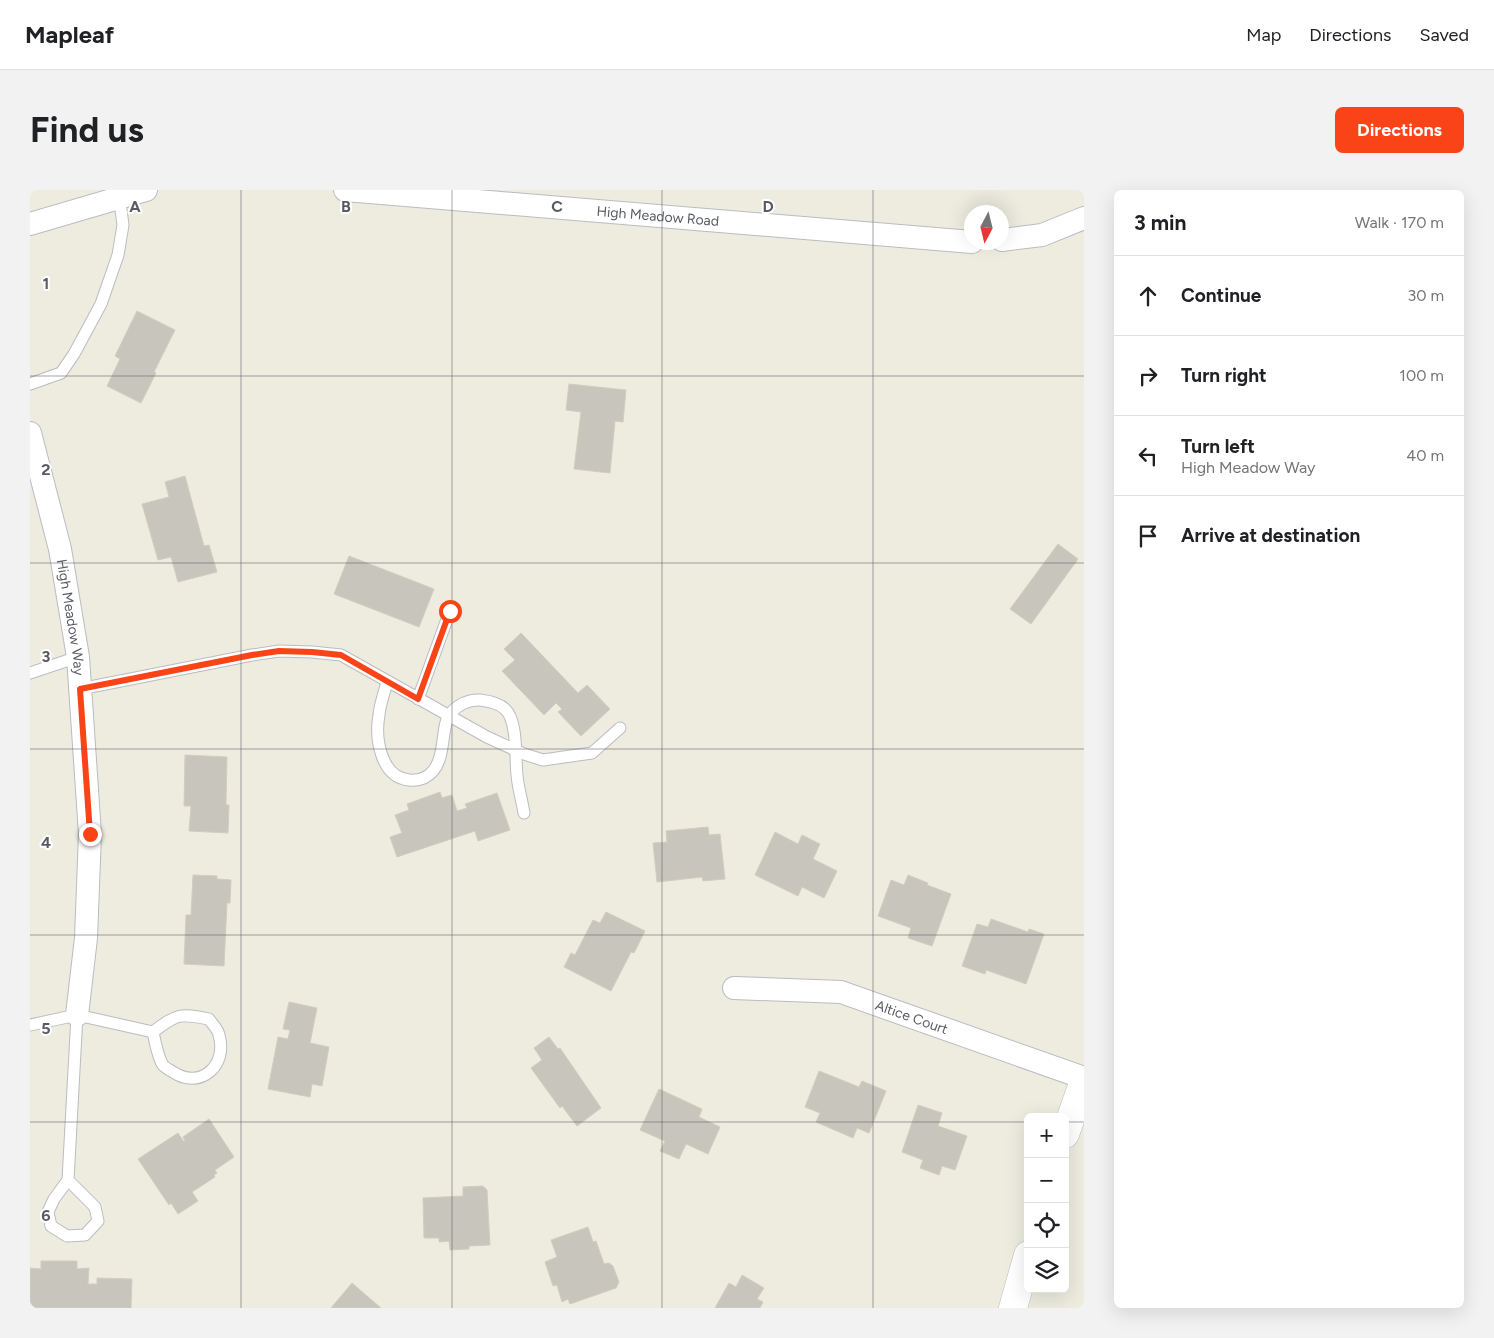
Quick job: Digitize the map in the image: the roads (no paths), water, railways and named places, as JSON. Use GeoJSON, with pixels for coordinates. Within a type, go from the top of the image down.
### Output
{"type":"FeatureCollection","features":[{"type":"Feature","properties":{"kind":"street"},"geometry":{"type":"LineString","coordinates":[[30,224],[119,194],[146,190]]}},
{"type":"Feature","properties":{"kind":"street","name":"High Meadow Road"},"geometry":{"type":"LineString","coordinates":[[345,190],[964,241]]}},
{"type":"Feature","properties":{"kind":"street"},"geometry":{"type":"LineString","coordinates":[[1009,239],[1042,235],[1084,218]]}},
{"type":"Feature","properties":{"kind":"street","name":"High Meadow Way"},"geometry":{"type":"LineString","coordinates":[[30,432],[60,549],[78,657],[90,834],[86,938],[77,1015]]}},
{"type":"Feature","properties":{"kind":"street","name":"Altice Court"},"geometry":{"type":"LineString","coordinates":[[734,988],[841,992],[1084,1079]]}},
{"type":"Feature","properties":{"kind":"street"},"geometry":{"type":"LineString","coordinates":[[1069,1122],[1084,1079]]}},
{"type":"Feature","properties":{"kind":"street"},"geometry":{"type":"LineString","coordinates":[[1013,1308],[1024,1269]]}},
{"type":"Feature","properties":{"kind":"lane"},"geometry":{"type":"LineString","coordinates":[[30,384],[61,372],[74,354],[101,304],[118,255],[122,232],[123,225],[119,194]]}},
{"type":"Feature","properties":{"kind":"lane"},"geometry":{"type":"LineString","coordinates":[[418,699],[450,611]]}},
{"type":"Feature","properties":{"kind":"lane"},"geometry":{"type":"LineString","coordinates":[[80,689],[252,655],[279,651],[312,652],[341,655],[487,737],[543,760],[592,753],[620,728]]}},
{"type":"Feature","properties":{"kind":"lane"},"geometry":{"type":"LineString","coordinates":[[30,673],[78,657]]}},
{"type":"Feature","properties":{"kind":"lane"},"geometry":{"type":"LineString","coordinates":[[387,681],[379,715],[378,738],[383,759],[392,772],[401,779],[425,778],[433,772],[440,759],[448,715],[458,706],[475,700],[489,701],[505,709],[513,722],[517,776],[524,813]]}},
{"type":"Feature","properties":{"kind":"lane"},"geometry":{"type":"LineString","coordinates":[[68,1180],[95,1207],[98,1221],[84,1235],[68,1236],[51,1226],[48,1212],[54,1198],[68,1180],[77,1015]]}},
{"type":"Feature","properties":{"kind":"lane"},"geometry":{"type":"LineString","coordinates":[[30,1026],[77,1015],[153,1032]]}},
{"type":"Feature","properties":{"kind":"lane"},"geometry":{"type":"LineString","coordinates":[[189,1015],[209,1019],[219,1033],[221,1047],[219,1059],[208,1074],[198,1078],[182,1078],[163,1066],[153,1032],[172,1017],[189,1015]]}}]}
